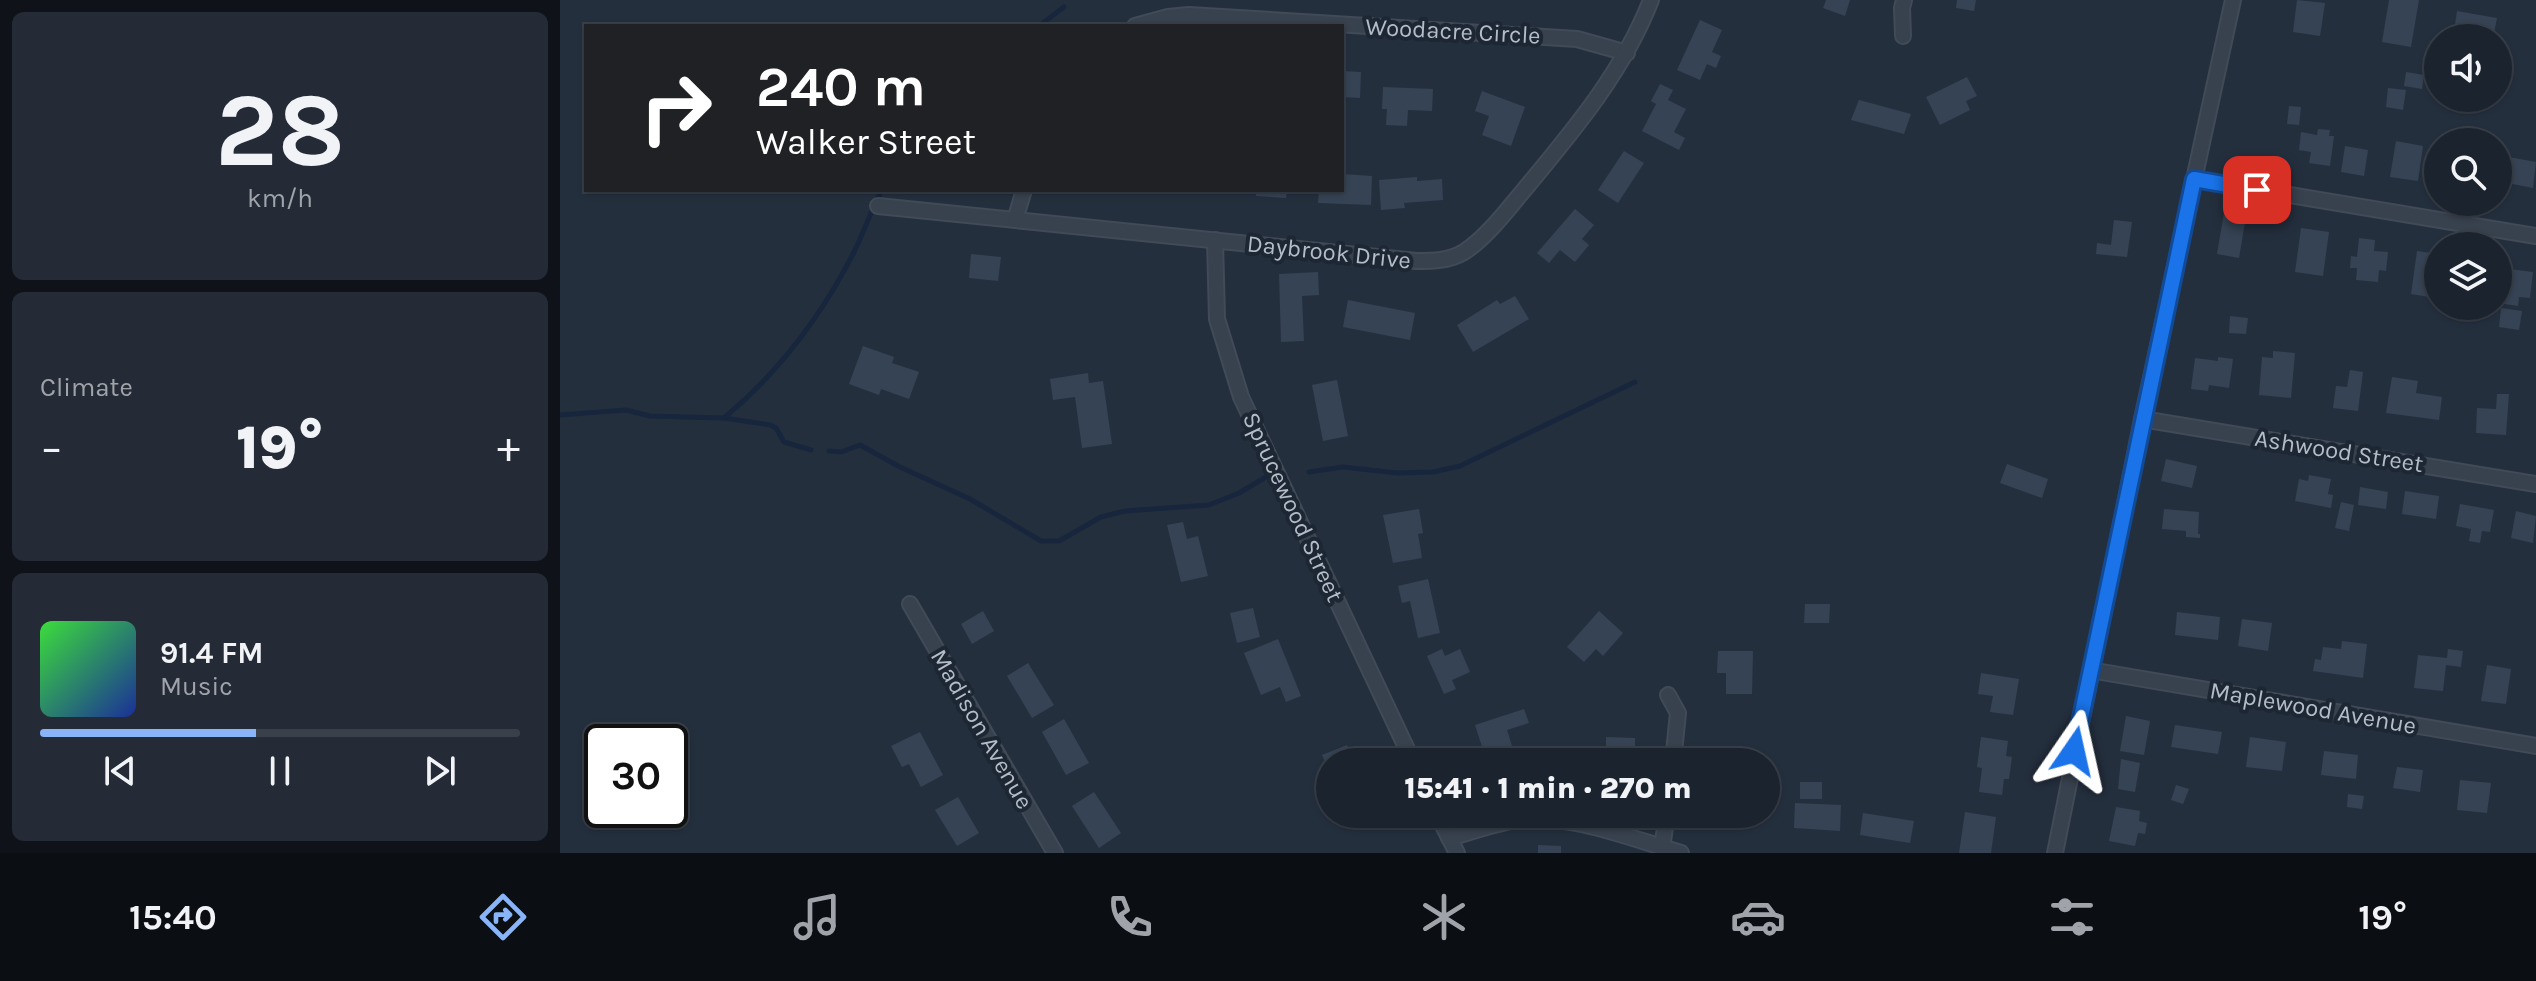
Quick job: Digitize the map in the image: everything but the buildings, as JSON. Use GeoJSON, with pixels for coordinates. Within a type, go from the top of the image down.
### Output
{"type":"FeatureCollection","features":[{"type":"Feature","properties":{"kind":"street","name":"Daybrook Drive"},"geometry":{"type":"LineString","coordinates":[[878,206],[1437,261],[1461,254],[1512,204],[1575,129],[1627,53],[1651,0]]}},
{"type":"Feature","properties":{"kind":"street"},"geometry":{"type":"LineString","coordinates":[[1903,36],[1904,0]]}},
{"type":"Feature","properties":{"kind":"street"},"geometry":{"type":"LineString","coordinates":[[2055,853],[2142,419],[2233,0]]}},
{"type":"Feature","properties":{"kind":"street","name":"Woodacre Circle"},"geometry":{"type":"LineString","coordinates":[[1142,24],[1189,15],[1334,24]]}},
{"type":"Feature","properties":{"kind":"street","name":"Woodacre Circle"},"geometry":{"type":"LineString","coordinates":[[1344,25],[1577,39],[1627,53]]}},
{"type":"Feature","properties":{"kind":"street"},"geometry":{"type":"LineString","coordinates":[[2194,179],[2536,236]]}},
{"type":"Feature","properties":{"kind":"street"},"geometry":{"type":"LineString","coordinates":[[1015,220],[1023,192]]}},
{"type":"Feature","properties":{"kind":"street","name":"Sprucewood Street"},"geometry":{"type":"LineString","coordinates":[[1215,240],[1217,319],[1241,397],[1406,748]]}},
{"type":"Feature","properties":{"kind":"street","name":"Ashwood Street"},"geometry":{"type":"LineString","coordinates":[[2142,419],[2536,484]]}},
{"type":"Feature","properties":{"kind":"street","name":"Madison Avenue"},"geometry":{"type":"LineString","coordinates":[[910,604],[1055,853]]}},
{"type":"Feature","properties":{"kind":"street","name":"Maplewood Avenue"},"geometry":{"type":"LineString","coordinates":[[2090,670],[2536,746]]}},
{"type":"Feature","properties":{"kind":"street"},"geometry":{"type":"LineString","coordinates":[[1668,695],[1678,713],[1674,748]]}},
{"type":"Feature","properties":{"kind":"street"},"geometry":{"type":"LineString","coordinates":[[1449,838],[1517,820],[1548,819],[1681,853]]}},
{"type":"Feature","properties":{"kind":"street"},"geometry":{"type":"LineString","coordinates":[[1444,828],[1457,853]]}},
{"type":"Feature","properties":{"kind":"street"},"geometry":{"type":"LineString","coordinates":[[1662,848],[1665,828]]}},
{"type":"Feature","properties":{"kind":"waterway"},"geometry":{"type":"LineString","coordinates":[[1042,24],[1064,7]]}},
{"type":"Feature","properties":{"kind":"waterway"},"geometry":{"type":"LineString","coordinates":[[724,418],[763,382],[813,321],[854,252],[881,192]]}},
{"type":"Feature","properties":{"kind":"waterway"},"geometry":{"type":"LineString","coordinates":[[1309,472],[1343,467],[1397,473],[1433,472],[1460,466],[1635,382]]}},
{"type":"Feature","properties":{"kind":"waterway"},"geometry":{"type":"LineString","coordinates":[[560,415],[626,410],[650,416],[724,418],[770,425],[776,428],[784,442],[811,450]]}},
{"type":"Feature","properties":{"kind":"waterway"},"geometry":{"type":"LineString","coordinates":[[829,451],[841,452],[860,445],[970,499],[1041,541],[1059,541],[1101,517],[1125,511],[1209,505],[1239,493],[1266,477]]}},
{"type":"Feature","properties":{"kind":"route"},"geometry":{"type":"LineString","coordinates":[[2074,751],[2194,179],[2257,190]]}}]}
